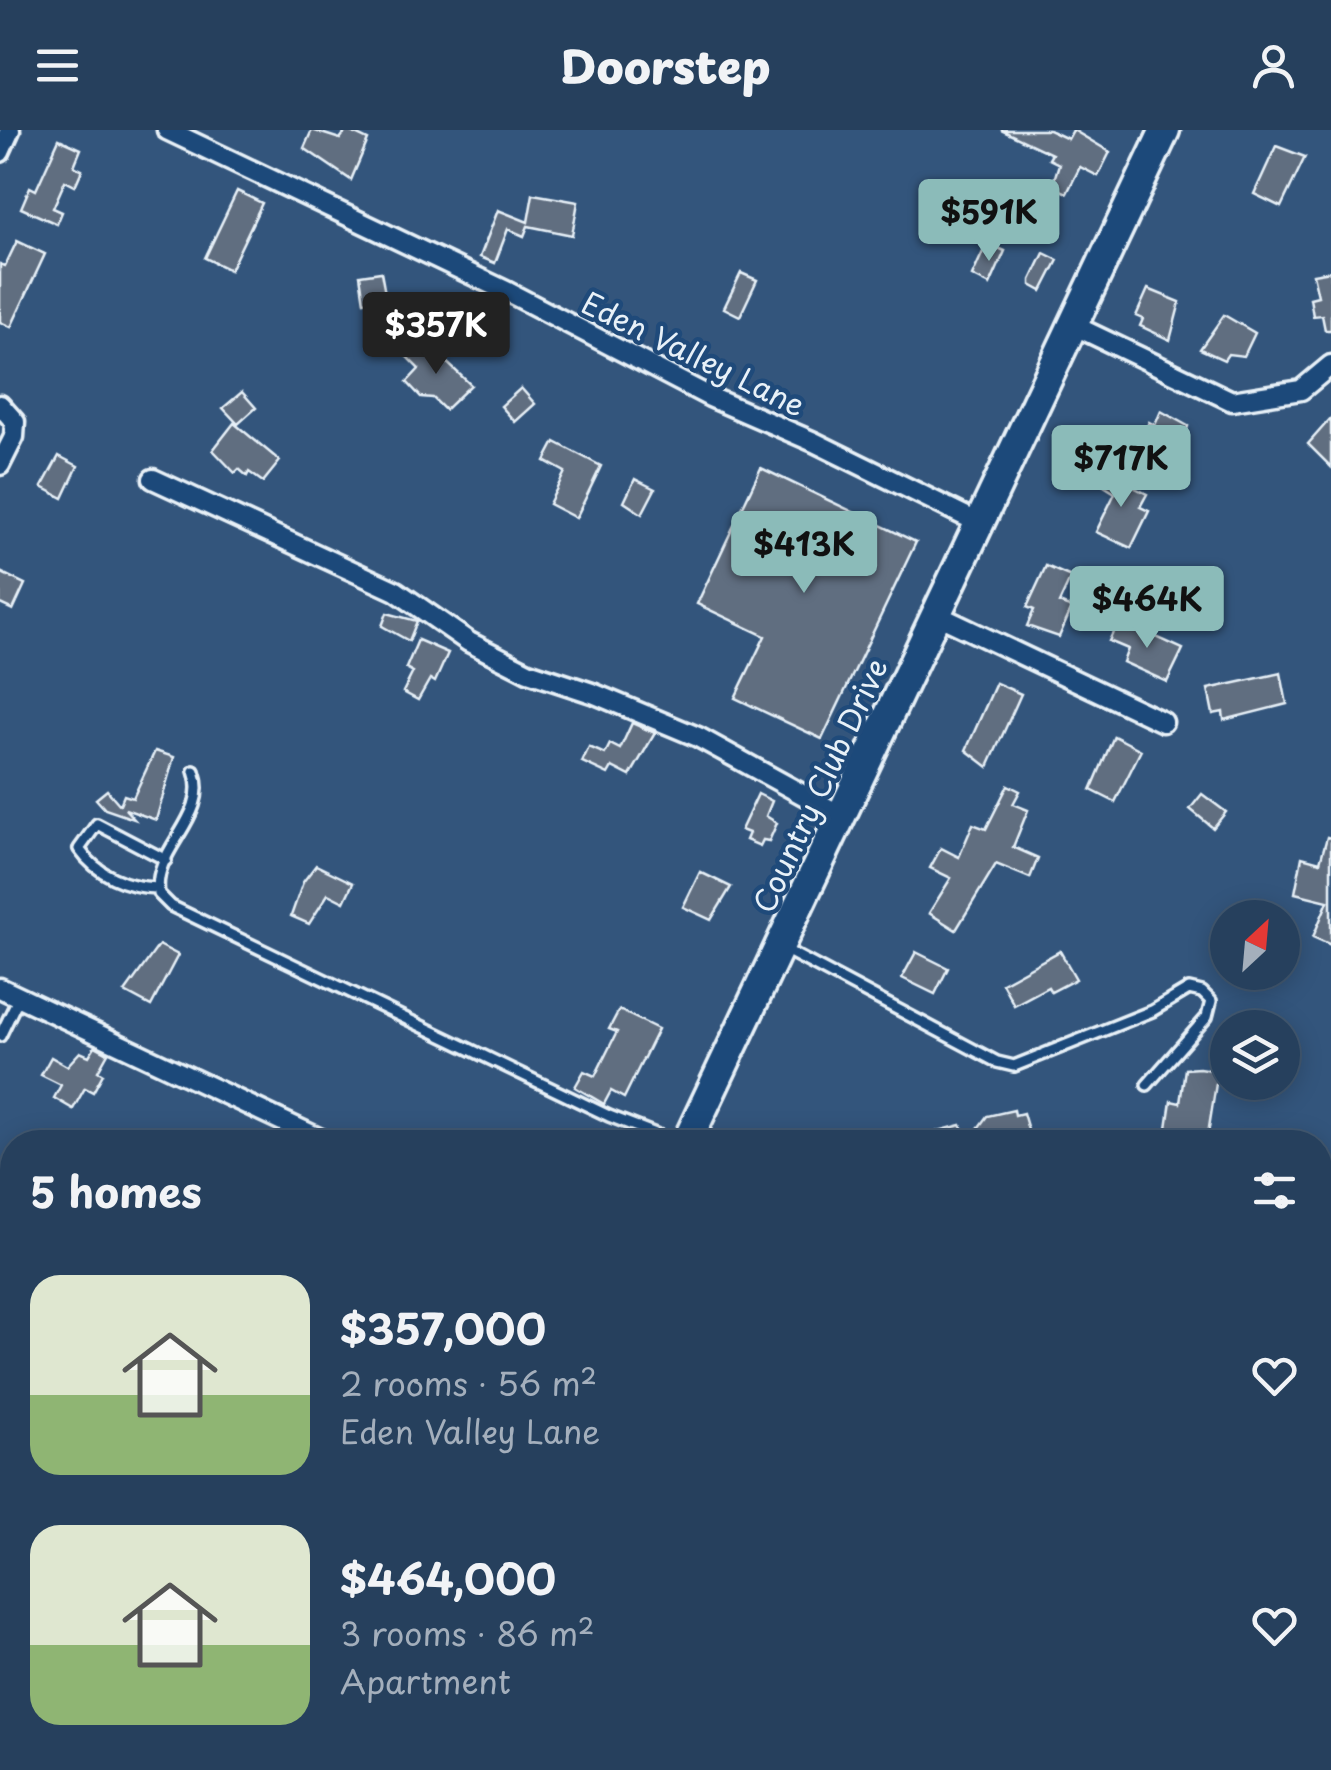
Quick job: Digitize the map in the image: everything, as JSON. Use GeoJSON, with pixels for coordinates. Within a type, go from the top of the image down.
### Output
{"type":"FeatureCollection","features":[{"type":"Feature","properties":{"kind":"street"},"geometry":{"type":"LineString","coordinates":[[0,152],[10,130]]}},
{"type":"Feature","properties":{"kind":"street","name":"Eden Valley Lane"},"geometry":{"type":"LineString","coordinates":[[167,130],[508,292],[706,395],[814,442],[980,524]]}},
{"type":"Feature","properties":{"kind":"street","name":"Country Club Drive"},"geometry":{"type":"LineString","coordinates":[[693,1130],[1165,130]]}},
{"type":"Feature","properties":{"kind":"street"},"geometry":{"type":"LineString","coordinates":[[1071,324],[1232,400],[1301,390],[1331,365]]}},
{"type":"Feature","properties":{"kind":"street"},"geometry":{"type":"LineString","coordinates":[[0,405],[15,422],[14,437],[0,465]]}},
{"type":"Feature","properties":{"kind":"street"},"geometry":{"type":"LineString","coordinates":[[153,478],[396,591],[468,642],[528,672],[595,694],[698,737],[840,814]]}},
{"type":"Feature","properties":{"kind":"street"},"geometry":{"type":"LineString","coordinates":[[936,614],[1163,722]]}},
{"type":"Feature","properties":{"kind":"street"},"geometry":{"type":"LineString","coordinates":[[0,988],[302,1130]]}},
{"type":"Feature","properties":{"kind":"lane"},"geometry":{"type":"LineString","coordinates":[[194,771],[199,789],[195,804],[166,860],[158,888],[170,906],[645,1130]]}},
{"type":"Feature","properties":{"kind":"lane"},"geometry":{"type":"LineString","coordinates":[[158,888],[136,888],[92,868],[79,850],[98,824],[166,860]]}},
{"type":"Feature","properties":{"kind":"lane"},"geometry":{"type":"LineString","coordinates":[[780,947],[997,1062],[1014,1066],[1141,1015],[1189,989],[1202,992],[1211,1001],[1207,1017],[1147,1085]]}},
{"type":"Feature","properties":{"kind":"lane"},"geometry":{"type":"LineString","coordinates":[[0,1036],[19,997]]}},
{"type":"Feature","properties":{"kind":"building"},"geometry":{"type":"Polygon","coordinates":[[[312,130],[340,139],[347,130],[368,140],[351,180],[304,148],[312,130]]]}},
{"type":"Feature","properties":{"kind":"building"},"geometry":{"type":"Polygon","coordinates":[[[1001,130],[1049,130],[1068,139],[1073,130],[1110,152],[1098,176],[1080,167],[1067,193],[1052,186],[1059,164],[1049,159],[1052,154],[1001,130]]]}},
{"type":"Feature","properties":{"kind":"building"},"geometry":{"type":"Polygon","coordinates":[[[59,139],[81,149],[74,166],[82,170],[75,186],[65,181],[53,208],[62,212],[57,224],[21,208],[30,187],[36,190],[59,139]]]}},
{"type":"Feature","properties":{"kind":"building"},"geometry":{"type":"Polygon","coordinates":[[[1276,146],[1305,157],[1281,207],[1254,194],[1276,146]]]}},
{"type":"Feature","properties":{"kind":"building"},"geometry":{"type":"Polygon","coordinates":[[[237,191],[262,203],[230,270],[205,258],[237,191]]]}},
{"type":"Feature","properties":{"kind":"building"},"geometry":{"type":"Polygon","coordinates":[[[533,194],[578,202],[572,235],[528,226],[524,236],[508,229],[495,263],[480,257],[498,210],[528,222],[533,194]]]}},
{"type":"Feature","properties":{"kind":"building"},"geometry":{"type":"Polygon","coordinates":[[[17,241],[45,254],[11,327],[0,322],[0,264],[5,266],[17,241]]]}},
{"type":"Feature","properties":{"kind":"building"},"geometry":{"type":"Polygon","coordinates":[[[987,243],[1005,251],[990,285],[972,276],[987,243]]]}},
{"type":"Feature","properties":{"kind":"building"},"geometry":{"type":"Polygon","coordinates":[[[1044,253],[1058,260],[1042,291],[1031,285],[1031,280],[1044,253]]]}},
{"type":"Feature","properties":{"kind":"building"},"geometry":{"type":"Polygon","coordinates":[[[1331,271],[1331,330],[1325,330],[1322,315],[1313,316],[1310,298],[1318,296],[1313,274],[1331,271]]]}},
{"type":"Feature","properties":{"kind":"building"},"geometry":{"type":"Polygon","coordinates":[[[381,272],[386,299],[364,302],[360,275],[381,272]]]}},
{"type":"Feature","properties":{"kind":"building"},"geometry":{"type":"Polygon","coordinates":[[[741,273],[757,280],[740,316],[724,308],[741,273]]]}},
{"type":"Feature","properties":{"kind":"building"},"geometry":{"type":"Polygon","coordinates":[[[1148,289],[1180,302],[1170,340],[1140,326],[1143,319],[1136,316],[1148,289]]]}},
{"type":"Feature","properties":{"kind":"building"},"geometry":{"type":"Polygon","coordinates":[[[1224,315],[1255,333],[1244,356],[1228,354],[1224,360],[1200,349],[1224,315]]]}},
{"type":"Feature","properties":{"kind":"building"},"geometry":{"type":"Polygon","coordinates":[[[424,341],[471,385],[445,410],[433,398],[421,397],[407,382],[419,369],[407,357],[424,341]]]}},
{"type":"Feature","properties":{"kind":"building"},"geometry":{"type":"Polygon","coordinates":[[[521,388],[535,404],[515,422],[501,406],[521,388]]]}},
{"type":"Feature","properties":{"kind":"building"},"geometry":{"type":"Polygon","coordinates":[[[242,392],[256,408],[238,424],[223,408],[242,392]]]}},
{"type":"Feature","properties":{"kind":"building"},"geometry":{"type":"Polygon","coordinates":[[[1161,411],[1188,426],[1177,461],[1164,455],[1160,464],[1135,451],[1149,422],[1155,425],[1161,411]]]}},
{"type":"Feature","properties":{"kind":"building"},"geometry":{"type":"Polygon","coordinates":[[[1331,418],[1331,467],[1308,444],[1331,418]]]}},
{"type":"Feature","properties":{"kind":"building"},"geometry":{"type":"Polygon","coordinates":[[[234,423],[280,461],[263,482],[249,472],[247,476],[239,469],[235,473],[213,450],[234,423]]]}},
{"type":"Feature","properties":{"kind":"building"},"geometry":{"type":"Polygon","coordinates":[[[555,442],[601,466],[576,518],[549,504],[565,472],[545,461],[555,442]]]}},
{"type":"Feature","properties":{"kind":"building"},"geometry":{"type":"Polygon","coordinates":[[[59,456],[78,466],[63,498],[42,487],[59,456]]]}},
{"type":"Feature","properties":{"kind":"building"},"geometry":{"type":"Polygon","coordinates":[[[1094,467],[1147,494],[1140,507],[1149,511],[1131,548],[1096,532],[1115,493],[1088,476],[1094,467]]]}},
{"type":"Feature","properties":{"kind":"building"},"geometry":{"type":"Polygon","coordinates":[[[761,468],[916,542],[822,739],[735,698],[765,636],[697,604],[761,468]]]}},
{"type":"Feature","properties":{"kind":"building"},"geometry":{"type":"Polygon","coordinates":[[[635,479],[655,489],[642,514],[624,502],[635,479]]]}},
{"type":"Feature","properties":{"kind":"building"},"geometry":{"type":"Polygon","coordinates":[[[1046,566],[1071,577],[1059,603],[1072,608],[1059,637],[1027,626],[1034,610],[1027,607],[1046,566]]]}},
{"type":"Feature","properties":{"kind":"building"},"geometry":{"type":"Polygon","coordinates":[[[0,572],[25,584],[13,610],[0,604],[0,572]]]}},
{"type":"Feature","properties":{"kind":"building"},"geometry":{"type":"Polygon","coordinates":[[[387,613],[417,621],[409,641],[382,626],[387,613]]]}},
{"type":"Feature","properties":{"kind":"building"},"geometry":{"type":"Polygon","coordinates":[[[1119,620],[1183,649],[1167,682],[1123,662],[1128,649],[1109,641],[1119,620]]]}},
{"type":"Feature","properties":{"kind":"building"},"geometry":{"type":"Polygon","coordinates":[[[418,640],[448,653],[435,682],[430,679],[418,700],[403,692],[413,672],[406,668],[418,640]]]}},
{"type":"Feature","properties":{"kind":"building"},"geometry":{"type":"Polygon","coordinates":[[[1281,673],[1287,704],[1224,720],[1223,712],[1213,714],[1208,689],[1281,673]]]}},
{"type":"Feature","properties":{"kind":"building"},"geometry":{"type":"Polygon","coordinates":[[[996,683],[1021,694],[988,767],[966,750],[996,683]]]}},
{"type":"Feature","properties":{"kind":"building"},"geometry":{"type":"Polygon","coordinates":[[[632,723],[655,733],[630,776],[612,767],[608,774],[582,762],[589,747],[605,754],[610,744],[620,749],[632,723]]]}},
{"type":"Feature","properties":{"kind":"building"},"geometry":{"type":"Polygon","coordinates":[[[1114,736],[1141,750],[1115,802],[1091,790],[1114,736]]]}},
{"type":"Feature","properties":{"kind":"building"},"geometry":{"type":"Polygon","coordinates":[[[155,751],[174,757],[156,820],[125,809],[134,819],[105,809],[96,799],[107,790],[120,805],[124,795],[133,798],[155,751]]]}},
{"type":"Feature","properties":{"kind":"building"},"geometry":{"type":"Polygon","coordinates":[[[1008,785],[1020,791],[1013,804],[1028,810],[1013,847],[1038,858],[1030,878],[996,864],[956,930],[929,913],[951,878],[930,868],[941,848],[959,857],[973,824],[986,829],[1008,785]]]}},
{"type":"Feature","properties":{"kind":"building"},"geometry":{"type":"Polygon","coordinates":[[[758,794],[772,801],[766,816],[777,823],[769,841],[763,840],[760,846],[746,840],[749,833],[741,830],[758,794]]]}},
{"type":"Feature","properties":{"kind":"building"},"geometry":{"type":"Polygon","coordinates":[[[1202,794],[1226,812],[1213,828],[1190,809],[1202,794]]]}},
{"type":"Feature","properties":{"kind":"building"},"geometry":{"type":"Polygon","coordinates":[[[1327,837],[1331,838],[1331,945],[1313,937],[1328,901],[1295,893],[1302,857],[1320,862],[1327,837]]]}},
{"type":"Feature","properties":{"kind":"building"},"geometry":{"type":"Polygon","coordinates":[[[316,865],[353,883],[344,902],[328,894],[309,924],[291,916],[303,882],[316,865]]]}},
{"type":"Feature","properties":{"kind":"building"},"geometry":{"type":"Polygon","coordinates":[[[700,872],[731,887],[711,920],[683,907],[700,872]]]}},
{"type":"Feature","properties":{"kind":"building"},"geometry":{"type":"Polygon","coordinates":[[[159,945],[178,955],[151,1006],[125,992],[159,945]]]}},
{"type":"Feature","properties":{"kind":"building"},"geometry":{"type":"Polygon","coordinates":[[[1060,951],[1076,979],[1051,992],[1048,987],[1014,1005],[1002,983],[1060,951]]]}},
{"type":"Feature","properties":{"kind":"building"},"geometry":{"type":"Polygon","coordinates":[[[916,952],[948,968],[935,994],[902,978],[916,952]]]}},
{"type":"Feature","properties":{"kind":"building"},"geometry":{"type":"Polygon","coordinates":[[[619,1010],[658,1029],[624,1098],[611,1091],[604,1104],[575,1087],[584,1071],[595,1076],[617,1032],[609,1029],[619,1010]]]}},
{"type":"Feature","properties":{"kind":"building"},"geometry":{"type":"Polygon","coordinates":[[[95,1046],[108,1053],[98,1071],[103,1074],[93,1092],[85,1088],[73,1109],[54,1098],[61,1085],[41,1075],[51,1057],[67,1066],[80,1052],[89,1056],[95,1046]]]}},
{"type":"Feature","properties":{"kind":"building"},"geometry":{"type":"Polygon","coordinates":[[[1185,1069],[1210,1070],[1210,1100],[1213,1100],[1209,1130],[1167,1128],[1171,1101],[1180,1103],[1185,1069]]]}},
{"type":"Feature","properties":{"kind":"building"},"geometry":{"type":"Polygon","coordinates":[[[1014,1110],[1015,1115],[1023,1113],[1028,1130],[977,1130],[987,1116],[1014,1110]]]}}]}
